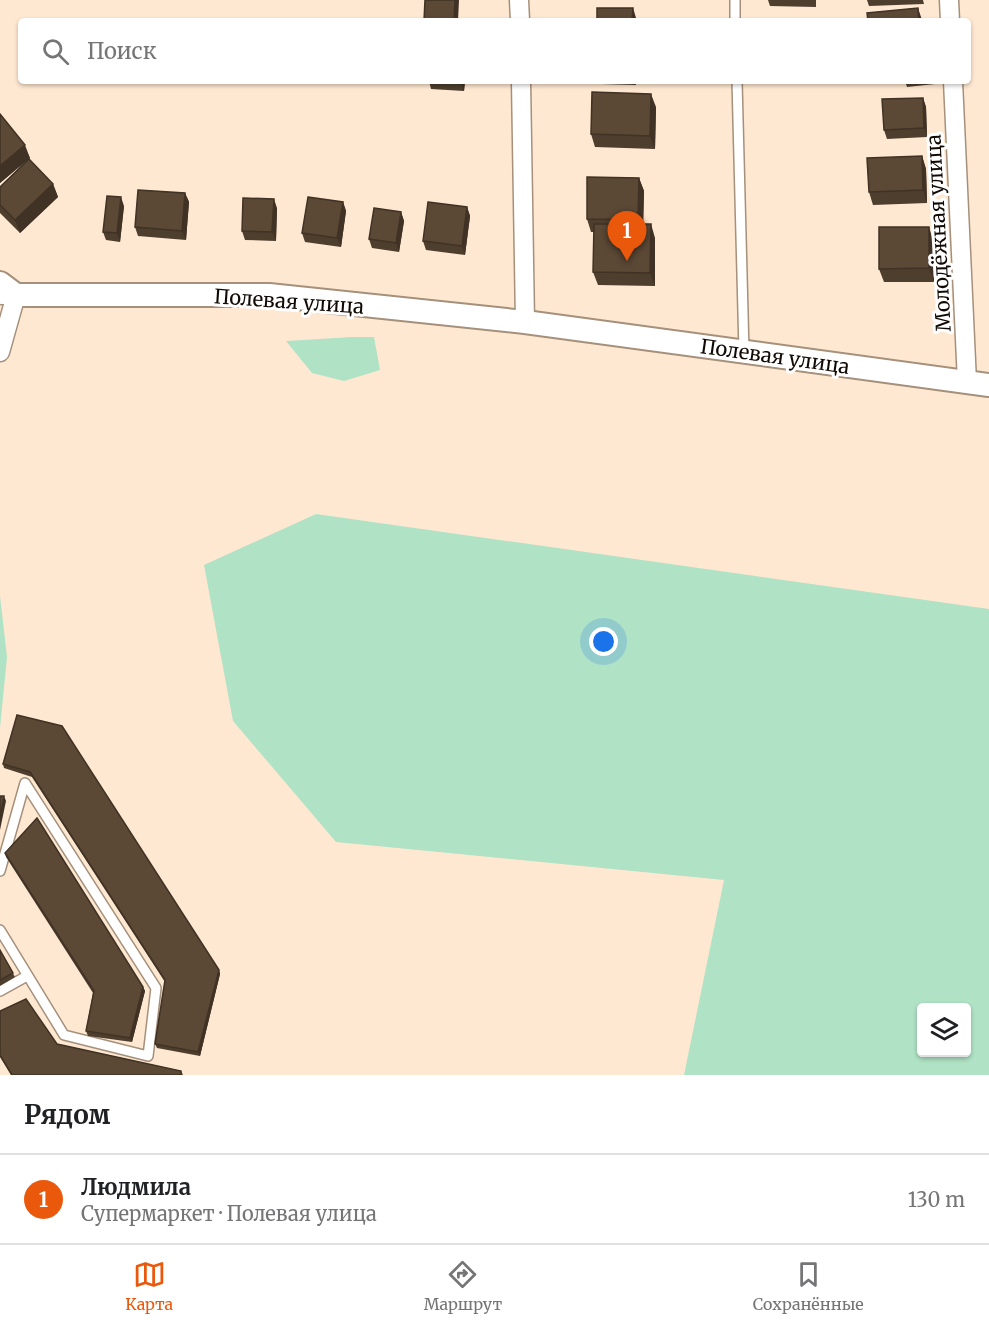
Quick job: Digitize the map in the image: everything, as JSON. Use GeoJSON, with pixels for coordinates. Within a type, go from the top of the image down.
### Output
{"type":"FeatureCollection","features":[{"type":"Feature","properties":{"kind":"street"},"geometry":{"type":"LineString","coordinates":[[519,0],[520,18]]}},
{"type":"Feature","properties":{"kind":"street"},"geometry":{"type":"LineString","coordinates":[[949,0],[950,18]]}},
{"type":"Feature","properties":{"kind":"street"},"geometry":{"type":"LineString","coordinates":[[521,84],[525,322]]}},
{"type":"Feature","properties":{"kind":"street","name":"Молодёжная улица"},"geometry":{"type":"LineString","coordinates":[[953,84],[978,383]]}},
{"type":"Feature","properties":{"kind":"street"},"geometry":{"type":"LineString","coordinates":[[0,352],[5,291]]}},
{"type":"Feature","properties":{"kind":"street","name":"Полевая улица"},"geometry":{"type":"LineString","coordinates":[[5,291],[269,295],[525,322],[978,383]]}},
{"type":"Feature","properties":{"kind":"lane"},"geometry":{"type":"LineString","coordinates":[[735,0],[735,18]]}},
{"type":"Feature","properties":{"kind":"lane"},"geometry":{"type":"LineString","coordinates":[[737,84],[744,352]]}},
{"type":"Feature","properties":{"kind":"lane"},"geometry":{"type":"LineString","coordinates":[[0,871],[25,783],[156,988],[148,1056],[64,1035],[0,930]]}},
{"type":"Feature","properties":{"kind":"lane"},"geometry":{"type":"LineString","coordinates":[[0,991],[27,976]]}},
{"type":"Feature","properties":{"kind":"green space"},"geometry":{"type":"Polygon","coordinates":[[[374,337],[380,370],[344,381],[312,373],[286,341],[374,337]]]}},
{"type":"Feature","properties":{"kind":"green space"},"geometry":{"type":"Polygon","coordinates":[[[316,514],[989,609],[989,1075],[684,1075],[724,880],[336,842],[233,721],[204,565],[316,514]]]}},
{"type":"Feature","properties":{"kind":"green space"},"geometry":{"type":"Polygon","coordinates":[[[0,596],[7,657],[0,728],[0,596]]]}},
{"type":"Feature","properties":{"kind":"building"},"geometry":{"type":"Polygon","coordinates":[[[425,0],[455,0],[454,18],[424,18],[425,0]]]}},
{"type":"Feature","properties":{"kind":"building"},"geometry":{"type":"Polygon","coordinates":[[[597,8],[633,8],[632,18],[597,18],[597,8]]]}},
{"type":"Feature","properties":{"kind":"building"},"geometry":{"type":"Polygon","coordinates":[[[918,8],[919,18],[868,18],[867,13],[918,8]]]}},
{"type":"Feature","properties":{"kind":"building"},"geometry":{"type":"Polygon","coordinates":[[[592,92],[651,94],[650,136],[591,134],[592,92]]]}},
{"type":"Feature","properties":{"kind":"building"},"geometry":{"type":"Polygon","coordinates":[[[923,98],[924,128],[884,130],[882,99],[923,98]]]}},
{"type":"Feature","properties":{"kind":"building"},"geometry":{"type":"Polygon","coordinates":[[[0,114],[25,145],[0,166],[0,114]]]}},
{"type":"Feature","properties":{"kind":"building"},"geometry":{"type":"Polygon","coordinates":[[[922,156],[923,190],[869,192],[867,158],[922,156]]]}},
{"type":"Feature","properties":{"kind":"building"},"geometry":{"type":"Polygon","coordinates":[[[29,159],[53,184],[15,220],[0,205],[0,187],[29,159]]]}},
{"type":"Feature","properties":{"kind":"building"},"geometry":{"type":"Polygon","coordinates":[[[587,177],[639,178],[638,220],[587,219],[587,177]]]}},
{"type":"Feature","properties":{"kind":"building"},"geometry":{"type":"Polygon","coordinates":[[[138,190],[185,193],[182,231],[135,227],[138,190]]]}},
{"type":"Feature","properties":{"kind":"building"},"geometry":{"type":"Polygon","coordinates":[[[107,196],[121,197],[117,233],[103,232],[107,196]]]}},
{"type":"Feature","properties":{"kind":"building"},"geometry":{"type":"Polygon","coordinates":[[[308,197],[343,202],[337,238],[302,233],[308,197]]]}},
{"type":"Feature","properties":{"kind":"building"},"geometry":{"type":"Polygon","coordinates":[[[243,198],[274,199],[272,232],[242,231],[243,198]]]}},
{"type":"Feature","properties":{"kind":"building"},"geometry":{"type":"Polygon","coordinates":[[[428,202],[467,207],[462,246],[423,241],[428,202]]]}},
{"type":"Feature","properties":{"kind":"building"},"geometry":{"type":"Polygon","coordinates":[[[374,208],[401,212],[396,243],[369,239],[374,208]]]}},
{"type":"Feature","properties":{"kind":"building"},"geometry":{"type":"Polygon","coordinates":[[[594,224],[651,224],[650,273],[593,272],[594,224]]]}},
{"type":"Feature","properties":{"kind":"building"},"geometry":{"type":"Polygon","coordinates":[[[879,227],[929,227],[929,268],[879,269],[879,227]]]}},
{"type":"Feature","properties":{"kind":"building"},"geometry":{"type":"Polygon","coordinates":[[[17,715],[62,726],[219,970],[198,1052],[155,1044],[165,980],[30,772],[3,764],[17,715]]]}},
{"type":"Feature","properties":{"kind":"building"},"geometry":{"type":"Polygon","coordinates":[[[0,796],[4,796],[0,818],[0,796]]]}},
{"type":"Feature","properties":{"kind":"building"},"geometry":{"type":"Polygon","coordinates":[[[37,818],[143,987],[130,1038],[86,1031],[94,991],[5,853],[37,818]]]}},
{"type":"Feature","properties":{"kind":"building"},"geometry":{"type":"Polygon","coordinates":[[[0,950],[13,973],[0,980],[0,950]]]}},
{"type":"Feature","properties":{"kind":"building"},"geometry":{"type":"Polygon","coordinates":[[[26,999],[57,1044],[181,1071],[181,1075],[12,1075],[0,1055],[0,1011],[26,999]]]}},
{"type":"Feature","properties":{"kind":"place","name":"Людмила"},"geometry":{"type":"Point","coordinates":[627,261]}}]}
